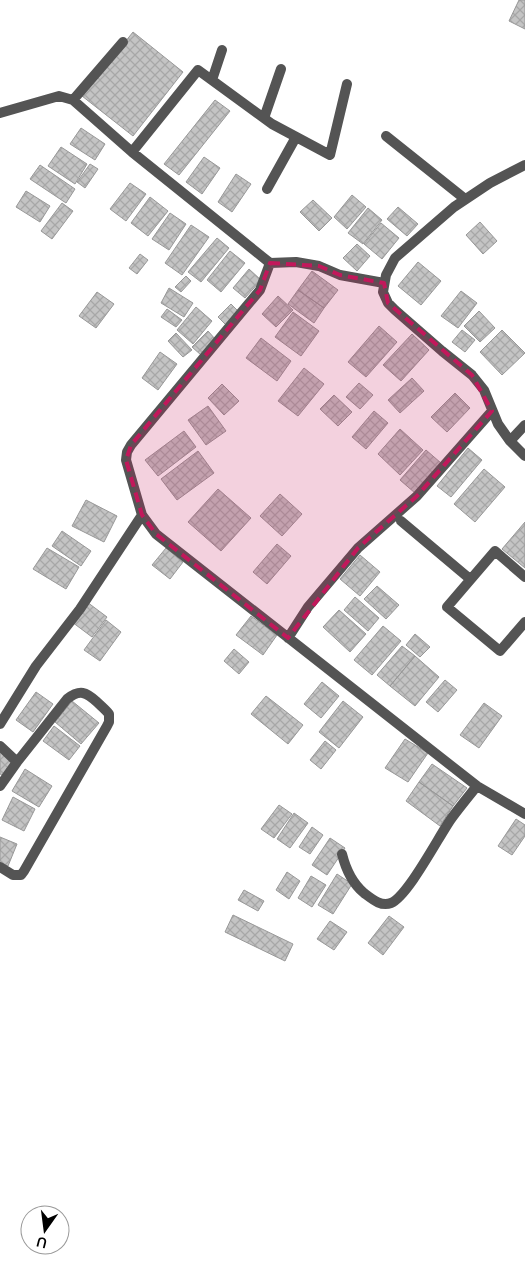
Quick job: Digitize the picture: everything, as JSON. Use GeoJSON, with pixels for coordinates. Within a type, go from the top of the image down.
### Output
{"type":"FeatureCollection","features":[{"type":"Feature","properties":{"kind":"street"},"geometry":{"type":"LineString","coordinates":[[73,100],[123,42]]}},
{"type":"Feature","properties":{"kind":"street"},"geometry":{"type":"LineString","coordinates":[[212,80],[222,50]]}},
{"type":"Feature","properties":{"kind":"street"},"geometry":{"type":"LineString","coordinates":[[264,118],[281,69]]}},
{"type":"Feature","properties":{"kind":"street"},"geometry":{"type":"LineString","coordinates":[[132,152],[198,70],[264,118],[330,155],[347,84]]}},
{"type":"Feature","properties":{"kind":"street"},"geometry":{"type":"LineString","coordinates":[[0,113],[59,96],[73,100],[132,152],[270,263],[296,262],[311,264],[340,275],[384,283]]}},
{"type":"Feature","properties":{"kind":"street"},"geometry":{"type":"LineString","coordinates":[[386,136],[465,200]]}},
{"type":"Feature","properties":{"kind":"street"},"geometry":{"type":"LineString","coordinates":[[267,189],[296,137]]}},
{"type":"Feature","properties":{"kind":"street"},"geometry":{"type":"LineString","coordinates":[[525,165],[490,183],[454,207],[394,258],[386,275],[383,292],[388,303],[442,352],[472,375],[484,390],[498,424],[510,441],[525,456]]}},
{"type":"Feature","properties":{"kind":"street"},"geometry":{"type":"LineString","coordinates":[[270,263],[256,295],[127,452],[126,460],[142,515],[156,534],[477,786],[525,814]]}},
{"type":"Feature","properties":{"kind":"street"},"geometry":{"type":"LineString","coordinates":[[288,638],[308,607],[358,548],[416,496],[492,411]]}},
{"type":"Feature","properties":{"kind":"street"},"geometry":{"type":"LineString","coordinates":[[510,441],[525,425]]}},
{"type":"Feature","properties":{"kind":"street"},"geometry":{"type":"LineString","coordinates":[[0,724],[36,666],[80,609],[142,515]]}},
{"type":"Feature","properties":{"kind":"street"},"geometry":{"type":"LineString","coordinates":[[401,521],[470,580]]}},
{"type":"Feature","properties":{"kind":"street"},"geometry":{"type":"LineString","coordinates":[[525,577],[495,551],[447,607],[500,651],[525,622]]}},
{"type":"Feature","properties":{"kind":"street"},"geometry":{"type":"LineString","coordinates":[[0,786],[17,762],[72,695],[82,692],[87,693],[109,714],[109,722],[21,875],[13,875],[0,867]]}},
{"type":"Feature","properties":{"kind":"street"},"geometry":{"type":"LineString","coordinates":[[0,746],[17,762]]}},
{"type":"Feature","properties":{"kind":"street"},"geometry":{"type":"LineString","coordinates":[[342,854],[344,864],[356,886],[370,898],[382,904],[392,903],[403,892],[451,819],[477,786]]}},
{"type":"Feature","properties":{"kind":"highlighted area"},"geometry":{"type":"Polygon","coordinates":[[[270,263],[319,266],[340,275],[384,283],[388,303],[472,375],[492,411],[417,496],[358,548],[288,638],[156,534],[142,515],[126,460],[131,445],[260,290],[270,263]]]}},
{"type":"Feature","properties":{"kind":"building"},"geometry":{"type":"Polygon","coordinates":[[[519,0],[525,0],[525,29],[509,21],[519,0]]]}},
{"type":"Feature","properties":{"kind":"building"},"geometry":{"type":"Polygon","coordinates":[[[133,32],[183,72],[133,136],[82,96],[133,32]]]}},
{"type":"Feature","properties":{"kind":"building"},"geometry":{"type":"Polygon","coordinates":[[[215,100],[230,111],[179,175],[164,164],[215,100]]]}},
{"type":"Feature","properties":{"kind":"building"},"geometry":{"type":"Polygon","coordinates":[[[81,128],[105,144],[95,160],[70,144],[81,128]]]}},
{"type":"Feature","properties":{"kind":"building"},"geometry":{"type":"Polygon","coordinates":[[[61,147],[87,164],[75,184],[48,166],[61,147]]]}},
{"type":"Feature","properties":{"kind":"building"},"geometry":{"type":"Polygon","coordinates":[[[204,157],[220,168],[202,194],[186,182],[204,157]]]}},
{"type":"Feature","properties":{"kind":"building"},"geometry":{"type":"Polygon","coordinates":[[[90,164],[98,169],[85,188],[77,182],[90,164]]]}},
{"type":"Feature","properties":{"kind":"building"},"geometry":{"type":"Polygon","coordinates":[[[40,165],[75,189],[66,203],[30,179],[40,165]]]}},
{"type":"Feature","properties":{"kind":"building"},"geometry":{"type":"Polygon","coordinates":[[[236,174],[251,184],[232,212],[218,202],[236,174]]]}},
{"type":"Feature","properties":{"kind":"building"},"geometry":{"type":"Polygon","coordinates":[[[130,183],[146,194],[126,221],[110,209],[130,183]]]}},
{"type":"Feature","properties":{"kind":"building"},"geometry":{"type":"Polygon","coordinates":[[[26,191],[50,206],[40,222],[16,207],[26,191]]]}},
{"type":"Feature","properties":{"kind":"building"},"geometry":{"type":"Polygon","coordinates":[[[352,195],[366,207],[347,229],[334,217],[352,195]]]}},
{"type":"Feature","properties":{"kind":"building"},"geometry":{"type":"Polygon","coordinates":[[[150,197],[168,211],[148,236],[131,223],[150,197]]]}},
{"type":"Feature","properties":{"kind":"building"},"geometry":{"type":"Polygon","coordinates":[[[313,200],[332,218],[319,231],[300,212],[313,200]]]}},
{"type":"Feature","properties":{"kind":"building"},"geometry":{"type":"Polygon","coordinates":[[[62,203],[73,211],[52,239],[41,231],[62,203]]]}},
{"type":"Feature","properties":{"kind":"building"},"geometry":{"type":"Polygon","coordinates":[[[398,207],[418,224],[407,236],[387,219],[398,207]]]}},
{"type":"Feature","properties":{"kind":"building"},"geometry":{"type":"Polygon","coordinates":[[[368,208],[382,220],[363,244],[348,233],[368,208]]]}},
{"type":"Feature","properties":{"kind":"building"},"geometry":{"type":"Polygon","coordinates":[[[170,213],[186,224],[169,250],[152,239],[170,213]]]}},
{"type":"Feature","properties":{"kind":"building"},"geometry":{"type":"Polygon","coordinates":[[[480,222],[497,241],[483,254],[466,235],[480,222]]]}},
{"type":"Feature","properties":{"kind":"building"},"geometry":{"type":"Polygon","coordinates":[[[381,223],[399,238],[382,259],[364,244],[381,223]]]}},
{"type":"Feature","properties":{"kind":"building"},"geometry":{"type":"Polygon","coordinates":[[[191,225],[209,237],[182,275],[165,263],[191,225]]]}},
{"type":"Feature","properties":{"kind":"building"},"geometry":{"type":"Polygon","coordinates":[[[217,238],[229,248],[201,282],[188,272],[217,238]]]}},
{"type":"Feature","properties":{"kind":"building"},"geometry":{"type":"Polygon","coordinates":[[[357,244],[370,256],[357,271],[343,258],[357,244]]]}},
{"type":"Feature","properties":{"kind":"building"},"geometry":{"type":"Polygon","coordinates":[[[230,251],[245,263],[221,292],[207,280],[230,251]]]}},
{"type":"Feature","properties":{"kind":"building"},"geometry":{"type":"Polygon","coordinates":[[[140,254],[148,260],[137,274],[129,268],[140,254]]]}},
{"type":"Feature","properties":{"kind":"building"},"geometry":{"type":"Polygon","coordinates":[[[418,262],[441,281],[421,305],[398,286],[418,262]]]}},
{"type":"Feature","properties":{"kind":"building"},"geometry":{"type":"Polygon","coordinates":[[[249,269],[261,280],[245,298],[233,288],[249,269]]]}},
{"type":"Feature","properties":{"kind":"building"},"geometry":{"type":"Polygon","coordinates":[[[312,271],[338,290],[324,308],[298,290],[312,271]]]}},
{"type":"Feature","properties":{"kind":"building"},"geometry":{"type":"Polygon","coordinates":[[[186,276],[191,281],[181,292],[175,287],[186,276]]]}},
{"type":"Feature","properties":{"kind":"building"},"geometry":{"type":"Polygon","coordinates":[[[169,288],[193,303],[184,317],[161,303],[169,288]]]}},
{"type":"Feature","properties":{"kind":"building"},"geometry":{"type":"Polygon","coordinates":[[[298,290],[324,308],[314,323],[288,304],[298,290]]]}},
{"type":"Feature","properties":{"kind":"building"},"geometry":{"type":"Polygon","coordinates":[[[461,291],[477,303],[458,328],[441,316],[461,291]]]}},
{"type":"Feature","properties":{"kind":"building"},"geometry":{"type":"Polygon","coordinates":[[[97,292],[114,304],[96,328],[79,316],[97,292]]]}},
{"type":"Feature","properties":{"kind":"building"},"geometry":{"type":"Polygon","coordinates":[[[278,296],[293,310],[276,327],[262,314],[278,296]]]}},
{"type":"Feature","properties":{"kind":"building"},"geometry":{"type":"Polygon","coordinates":[[[231,304],[240,313],[227,326],[218,317],[231,304]]]}},
{"type":"Feature","properties":{"kind":"building"},"geometry":{"type":"Polygon","coordinates":[[[196,307],[212,321],[193,344],[177,330],[196,307]]]}},
{"type":"Feature","properties":{"kind":"building"},"geometry":{"type":"Polygon","coordinates":[[[167,309],[182,320],[176,327],[161,317],[167,309]]]}},
{"type":"Feature","properties":{"kind":"building"},"geometry":{"type":"Polygon","coordinates":[[[479,311],[495,328],[480,342],[464,326],[479,311]]]}},
{"type":"Feature","properties":{"kind":"building"},"geometry":{"type":"Polygon","coordinates":[[[293,312],[319,331],[301,356],[275,337],[293,312]]]}},
{"type":"Feature","properties":{"kind":"building"},"geometry":{"type":"Polygon","coordinates":[[[379,326],[397,342],[366,377],[348,362],[379,326]]]}},
{"type":"Feature","properties":{"kind":"building"},"geometry":{"type":"Polygon","coordinates":[[[462,330],[475,340],[465,352],[452,342],[462,330]]]}},
{"type":"Feature","properties":{"kind":"building"},"geometry":{"type":"Polygon","coordinates":[[[502,330],[525,353],[502,375],[480,352],[502,330]]]}},
{"type":"Feature","properties":{"kind":"building"},"geometry":{"type":"Polygon","coordinates":[[[208,331],[216,340],[201,355],[192,347],[208,331]]]}},
{"type":"Feature","properties":{"kind":"building"},"geometry":{"type":"Polygon","coordinates":[[[176,333],[192,350],[183,357],[168,341],[176,333]]]}},
{"type":"Feature","properties":{"kind":"building"},"geometry":{"type":"Polygon","coordinates":[[[412,334],[429,350],[401,381],[383,365],[412,334]]]}},
{"type":"Feature","properties":{"kind":"building"},"geometry":{"type":"Polygon","coordinates":[[[261,338],[291,361],[277,381],[246,358],[261,338]]]}},
{"type":"Feature","properties":{"kind":"building"},"geometry":{"type":"Polygon","coordinates":[[[160,352],[177,364],[158,390],[142,378],[160,352]]]}},
{"type":"Feature","properties":{"kind":"building"},"geometry":{"type":"Polygon","coordinates":[[[304,368],[324,384],[298,416],[278,401],[304,368]]]}},
{"type":"Feature","properties":{"kind":"building"},"geometry":{"type":"Polygon","coordinates":[[[412,378],[424,391],[400,413],[388,400],[412,378]]]}},
{"type":"Feature","properties":{"kind":"building"},"geometry":{"type":"Polygon","coordinates":[[[359,383],[373,395],[360,409],[346,397],[359,383]]]}},
{"type":"Feature","properties":{"kind":"building"},"geometry":{"type":"Polygon","coordinates":[[[222,384],[239,401],[224,415],[208,398],[222,384]]]}},
{"type":"Feature","properties":{"kind":"building"},"geometry":{"type":"Polygon","coordinates":[[[455,393],[470,408],[447,432],[431,417],[455,393]]]}},
{"type":"Feature","properties":{"kind":"building"},"geometry":{"type":"Polygon","coordinates":[[[334,395],[352,412],[338,426],[320,409],[334,395]]]}},
{"type":"Feature","properties":{"kind":"building"},"geometry":{"type":"Polygon","coordinates":[[[208,406],[226,431],[206,445],[188,420],[208,406]]]}},
{"type":"Feature","properties":{"kind":"building"},"geometry":{"type":"Polygon","coordinates":[[[374,411],[388,423],[366,449],[352,437],[374,411]]]}},
{"type":"Feature","properties":{"kind":"building"},"geometry":{"type":"Polygon","coordinates":[[[400,429],[423,450],[400,475],[378,454],[400,429]]]}},
{"type":"Feature","properties":{"kind":"building"},"geometry":{"type":"Polygon","coordinates":[[[184,431],[196,447],[158,476],[145,460],[184,431]]]}},
{"type":"Feature","properties":{"kind":"building"},"geometry":{"type":"Polygon","coordinates":[[[468,448],[482,460],[451,497],[437,486],[468,448]]]}},
{"type":"Feature","properties":{"kind":"building"},"geometry":{"type":"Polygon","coordinates":[[[426,450],[441,463],[415,493],[400,480],[426,450]]]}},
{"type":"Feature","properties":{"kind":"building"},"geometry":{"type":"Polygon","coordinates":[[[198,451],[214,473],[177,500],[161,479],[198,451]]]}},
{"type":"Feature","properties":{"kind":"building"},"geometry":{"type":"Polygon","coordinates":[[[484,469],[505,487],[475,522],[454,504],[484,469]]]}},
{"type":"Feature","properties":{"kind":"building"},"geometry":{"type":"Polygon","coordinates":[[[218,489],[251,518],[221,551],[188,522],[218,489]]]}},
{"type":"Feature","properties":{"kind":"building"},"geometry":{"type":"Polygon","coordinates":[[[280,494],[302,514],[282,536],[260,516],[280,494]]]}},
{"type":"Feature","properties":{"kind":"building"},"geometry":{"type":"Polygon","coordinates":[[[86,500],[117,516],[104,542],[72,526],[86,500]]]}},
{"type":"Feature","properties":{"kind":"building"},"geometry":{"type":"Polygon","coordinates":[[[525,522],[525,568],[502,549],[525,522]]]}},
{"type":"Feature","properties":{"kind":"building"},"geometry":{"type":"Polygon","coordinates":[[[62,531],[91,551],[81,566],[52,546],[62,531]]]}},
{"type":"Feature","properties":{"kind":"building"},"geometry":{"type":"Polygon","coordinates":[[[277,544],[291,556],[267,584],[253,572],[277,544]]]}},
{"type":"Feature","properties":{"kind":"building"},"geometry":{"type":"Polygon","coordinates":[[[47,548],[79,567],[66,589],[33,569],[47,548]]]}},
{"type":"Feature","properties":{"kind":"building"},"geometry":{"type":"Polygon","coordinates":[[[166,548],[183,562],[170,579],[152,565],[166,548]]]}},
{"type":"Feature","properties":{"kind":"building"},"geometry":{"type":"Polygon","coordinates":[[[360,555],[380,572],[360,596],[340,579],[360,555]]]}},
{"type":"Feature","properties":{"kind":"building"},"geometry":{"type":"Polygon","coordinates":[[[377,586],[399,605],[386,619],[364,599],[377,586]]]}},
{"type":"Feature","properties":{"kind":"building"},"geometry":{"type":"Polygon","coordinates":[[[355,597],[379,618],[368,631],[344,610],[355,597]]]}},
{"type":"Feature","properties":{"kind":"building"},"geometry":{"type":"Polygon","coordinates":[[[87,602],[107,617],[92,637],[72,622],[87,602]]]}},
{"type":"Feature","properties":{"kind":"building"},"geometry":{"type":"Polygon","coordinates":[[[339,610],[366,634],[350,652],[323,627],[339,610]]]}},
{"type":"Feature","properties":{"kind":"building"},"geometry":{"type":"Polygon","coordinates":[[[251,616],[277,635],[263,655],[236,635],[251,616]]]}},
{"type":"Feature","properties":{"kind":"building"},"geometry":{"type":"Polygon","coordinates":[[[106,620],[121,632],[100,661],[84,650],[106,620]]]}},
{"type":"Feature","properties":{"kind":"building"},"geometry":{"type":"Polygon","coordinates":[[[383,626],[401,641],[372,675],[354,660],[383,626]]]}},
{"type":"Feature","properties":{"kind":"building"},"geometry":{"type":"Polygon","coordinates":[[[415,634],[430,647],[420,657],[406,645],[415,634]]]}},
{"type":"Feature","properties":{"kind":"building"},"geometry":{"type":"Polygon","coordinates":[[[402,646],[415,656],[390,686],[377,675],[402,646]]]}},
{"type":"Feature","properties":{"kind":"building"},"geometry":{"type":"Polygon","coordinates":[[[234,649],[249,662],[239,674],[224,661],[234,649]]]}},
{"type":"Feature","properties":{"kind":"building"},"geometry":{"type":"Polygon","coordinates":[[[415,656],[439,677],[415,706],[390,686],[415,656]]]}},
{"type":"Feature","properties":{"kind":"building"},"geometry":{"type":"Polygon","coordinates":[[[445,680],[457,690],[438,712],[426,702],[445,680]]]}},
{"type":"Feature","properties":{"kind":"building"},"geometry":{"type":"Polygon","coordinates":[[[322,682],[339,696],[321,718],[304,704],[322,682]]]}},
{"type":"Feature","properties":{"kind":"building"},"geometry":{"type":"Polygon","coordinates":[[[36,692],[53,704],[33,732],[16,720],[36,692]]]}},
{"type":"Feature","properties":{"kind":"building"},"geometry":{"type":"Polygon","coordinates":[[[266,696],[303,725],[288,744],[251,714],[266,696]]]}},
{"type":"Feature","properties":{"kind":"building"},"geometry":{"type":"Polygon","coordinates":[[[72,701],[99,723],[81,744],[55,722],[72,701]]]}},
{"type":"Feature","properties":{"kind":"building"},"geometry":{"type":"Polygon","coordinates":[[[343,701],[363,717],[339,748],[319,732],[343,701]]]}},
{"type":"Feature","properties":{"kind":"building"},"geometry":{"type":"Polygon","coordinates":[[[484,703],[502,716],[479,748],[460,735],[484,703]]]}},
{"type":"Feature","properties":{"kind":"building"},"geometry":{"type":"Polygon","coordinates":[[[54,726],[80,746],[69,760],[43,741],[54,726]]]}},
{"type":"Feature","properties":{"kind":"building"},"geometry":{"type":"Polygon","coordinates":[[[405,739],[428,753],[408,782],[385,768],[405,739]]]}},
{"type":"Feature","properties":{"kind":"building"},"geometry":{"type":"Polygon","coordinates":[[[325,741],[336,750],[321,769],[310,760],[325,741]]]}},
{"type":"Feature","properties":{"kind":"building"},"geometry":{"type":"Polygon","coordinates":[[[0,750],[13,760],[2,775],[0,774],[0,750]]]}},
{"type":"Feature","properties":{"kind":"building"},"geometry":{"type":"Polygon","coordinates":[[[432,764],[467,788],[453,806],[419,782],[432,764]]]}},
{"type":"Feature","properties":{"kind":"building"},"geometry":{"type":"Polygon","coordinates":[[[25,769],[52,786],[39,807],[12,791],[25,769]]]}},
{"type":"Feature","properties":{"kind":"building"},"geometry":{"type":"Polygon","coordinates":[[[419,782],[453,806],[440,826],[406,801],[419,782]]]}},
{"type":"Feature","properties":{"kind":"building"},"geometry":{"type":"Polygon","coordinates":[[[13,797],[35,809],[24,831],[2,820],[13,797]]]}},
{"type":"Feature","properties":{"kind":"building"},"geometry":{"type":"Polygon","coordinates":[[[279,805],[292,814],[274,838],[261,829],[279,805]]]}},
{"type":"Feature","properties":{"kind":"building"},"geometry":{"type":"Polygon","coordinates":[[[294,813],[308,823],[290,848],[277,839],[294,813]]]}},
{"type":"Feature","properties":{"kind":"building"},"geometry":{"type":"Polygon","coordinates":[[[516,819],[525,825],[525,836],[512,855],[498,846],[516,819]]]}},
{"type":"Feature","properties":{"kind":"building"},"geometry":{"type":"Polygon","coordinates":[[[312,827],[323,835],[310,854],[299,847],[312,827]]]}},
{"type":"Feature","properties":{"kind":"building"},"geometry":{"type":"Polygon","coordinates":[[[0,837],[17,844],[8,866],[0,863],[0,837]]]}},
{"type":"Feature","properties":{"kind":"building"},"geometry":{"type":"Polygon","coordinates":[[[330,838],[345,848],[327,875],[312,865],[330,838]]]}},
{"type":"Feature","properties":{"kind":"building"},"geometry":{"type":"Polygon","coordinates":[[[287,872],[300,881],[289,899],[276,890],[287,872]]]}},
{"type":"Feature","properties":{"kind":"building"},"geometry":{"type":"Polygon","coordinates":[[[337,874],[352,884],[333,914],[318,905],[337,874]]]}},
{"type":"Feature","properties":{"kind":"building"},"geometry":{"type":"Polygon","coordinates":[[[311,876],[326,885],[312,907],[298,898],[311,876]]]}},
{"type":"Feature","properties":{"kind":"building"},"geometry":{"type":"Polygon","coordinates":[[[244,890],[264,901],[258,911],[238,900],[244,890]]]}},
{"type":"Feature","properties":{"kind":"building"},"geometry":{"type":"Polygon","coordinates":[[[233,915],[293,944],[285,961],[225,932],[233,915]]]}},
{"type":"Feature","properties":{"kind":"building"},"geometry":{"type":"Polygon","coordinates":[[[389,916],[404,927],[383,955],[368,943],[389,916]]]}},
{"type":"Feature","properties":{"kind":"building"},"geometry":{"type":"Polygon","coordinates":[[[330,921],[347,932],[334,950],[317,939],[330,921]]]}}]}
